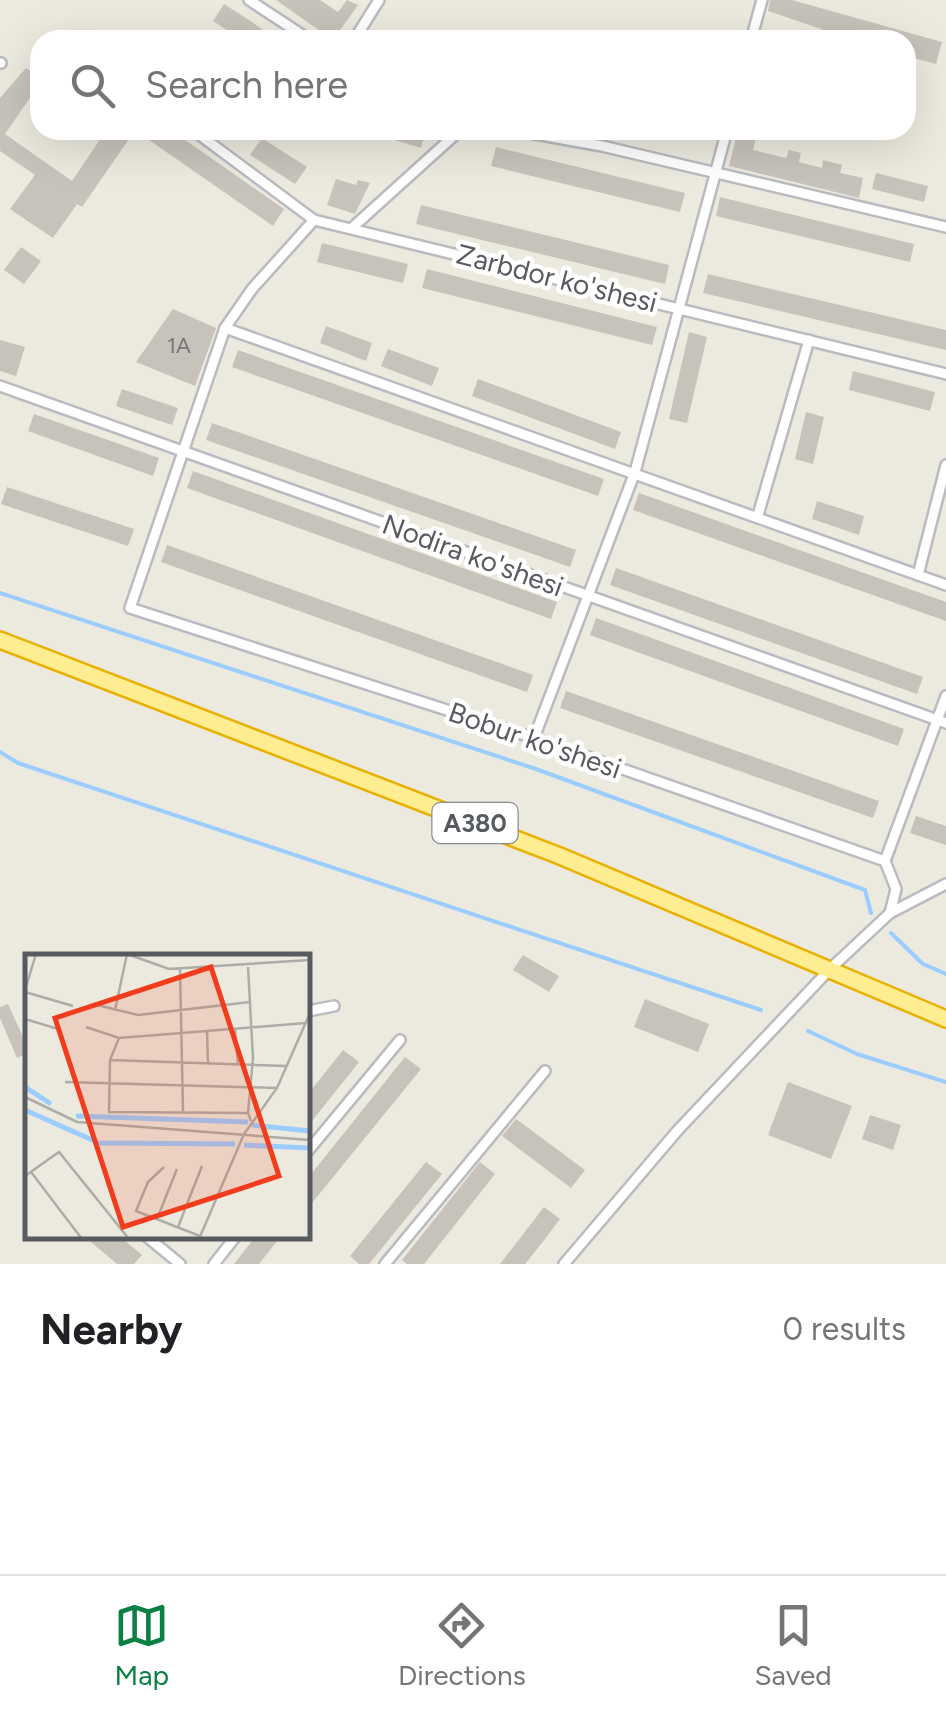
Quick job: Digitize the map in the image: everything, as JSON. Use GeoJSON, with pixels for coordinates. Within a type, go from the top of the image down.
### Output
{"type":"FeatureCollection","features":[{"type":"Feature","properties":{"kind":"highway","name":"A380"},"geometry":{"type":"LineString","coordinates":[[0,640],[560,856],[946,1019]]}},
{"type":"Feature","properties":{"kind":"street"},"geometry":{"type":"LineString","coordinates":[[249,0],[295,30]]}},
{"type":"Feature","properties":{"kind":"street"},"geometry":{"type":"LineString","coordinates":[[360,30],[378,0]]}},
{"type":"Feature","properties":{"kind":"street"},"geometry":{"type":"LineString","coordinates":[[754,30],[762,0]]}},
{"type":"Feature","properties":{"kind":"street","name":"Zarbdor ko'shesi"},"geometry":{"type":"LineString","coordinates":[[206,140],[314,220],[946,374]]}},
{"type":"Feature","properties":{"kind":"street"},"geometry":{"type":"LineString","coordinates":[[354,228],[446,140]]}},
{"type":"Feature","properties":{"kind":"street"},"geometry":{"type":"LineString","coordinates":[[559,140],[946,227]]}},
{"type":"Feature","properties":{"kind":"street"},"geometry":{"type":"LineString","coordinates":[[534,738],[635,472],[724,140]]}},
{"type":"Feature","properties":{"kind":"street"},"geometry":{"type":"LineString","coordinates":[[182,451],[226,328],[252,289],[314,220]]}},
{"type":"Feature","properties":{"kind":"street"},"geometry":{"type":"LineString","coordinates":[[226,328],[946,585]]}},
{"type":"Feature","properties":{"kind":"street"},"geometry":{"type":"LineString","coordinates":[[758,515],[808,340]]}},
{"type":"Feature","properties":{"kind":"street","name":"Nodira ko'shesi"},"geometry":{"type":"LineString","coordinates":[[0,386],[946,723]]}},
{"type":"Feature","properties":{"kind":"street","name":"Bobur ko'shesi"},"geometry":{"type":"LineString","coordinates":[[182,451],[130,608],[534,738],[886,861]]}},
{"type":"Feature","properties":{"kind":"street"},"geometry":{"type":"LineString","coordinates":[[918,574],[946,465]]}},
{"type":"Feature","properties":{"kind":"street"},"geometry":{"type":"LineString","coordinates":[[890,913],[896,889],[886,861],[934,718],[946,696]]}},
{"type":"Feature","properties":{"kind":"street"},"geometry":{"type":"LineString","coordinates":[[564,1264],[678,1130],[830,969],[890,913],[946,884]]}},
{"type":"Feature","properties":{"kind":"street"},"geometry":{"type":"LineString","coordinates":[[310,1011],[334,1006]]}},
{"type":"Feature","properties":{"kind":"street"},"geometry":{"type":"LineString","coordinates":[[310,1149],[400,1040]]}},
{"type":"Feature","properties":{"kind":"street"},"geometry":{"type":"LineString","coordinates":[[385,1264],[544,1071]]}},
{"type":"Feature","properties":{"kind":"street"},"geometry":{"type":"LineString","coordinates":[[150,1239],[180,1264]]}},
{"type":"Feature","properties":{"kind":"street"},"geometry":{"type":"LineString","coordinates":[[214,1264],[234,1239]]}},
{"type":"Feature","properties":{"kind":"building"},"geometry":{"type":"Polygon","coordinates":[[[276,0],[320,0],[338,12],[347,0],[358,5],[340,30],[319,30],[276,0]]]}},
{"type":"Feature","properties":{"kind":"building"},"geometry":{"type":"Polygon","coordinates":[[[770,0],[792,0],[899,30],[821,30],[768,11],[770,0]]]}},
{"type":"Feature","properties":{"kind":"building"},"geometry":{"type":"Polygon","coordinates":[[[224,4],[263,30],[227,30],[213,21],[224,4]]]}},
{"type":"Feature","properties":{"kind":"building"},"geometry":{"type":"Polygon","coordinates":[[[916,35],[942,42],[936,64],[916,59],[916,35]]]}},
{"type":"Feature","properties":{"kind":"building"},"geometry":{"type":"Polygon","coordinates":[[[26,68],[30,71],[30,98],[5,134],[72,181],[100,140],[128,140],[82,207],[77,204],[53,238],[10,209],[35,175],[0,151],[0,98],[26,68]]]}},
{"type":"Feature","properties":{"kind":"building"},"geometry":{"type":"Polygon","coordinates":[[[149,140],[185,140],[284,209],[273,226],[149,140]]]}},
{"type":"Feature","properties":{"kind":"building"},"geometry":{"type":"Polygon","coordinates":[[[261,140],[265,140],[307,167],[295,184],[250,155],[261,140]]]}},
{"type":"Feature","properties":{"kind":"building"},"geometry":{"type":"Polygon","coordinates":[[[394,140],[423,140],[421,148],[394,140]]]}},
{"type":"Feature","properties":{"kind":"building"},"geometry":{"type":"Polygon","coordinates":[[[736,140],[756,140],[753,150],[786,158],[789,150],[801,153],[799,162],[822,168],[823,160],[842,165],[840,173],[863,178],[859,198],[729,166],[736,140]]]}},
{"type":"Feature","properties":{"kind":"building"},"geometry":{"type":"Polygon","coordinates":[[[496,147],[685,193],[680,212],[491,166],[496,147]]]}},
{"type":"Feature","properties":{"kind":"building"},"geometry":{"type":"Polygon","coordinates":[[[876,173],[928,186],[924,202],[872,189],[876,173]]]}},
{"type":"Feature","properties":{"kind":"building"},"geometry":{"type":"Polygon","coordinates":[[[336,179],[356,185],[358,180],[370,183],[355,214],[327,205],[336,179]]]}},
{"type":"Feature","properties":{"kind":"building"},"geometry":{"type":"Polygon","coordinates":[[[720,197],[914,244],[910,262],[716,216],[720,197]]]}},
{"type":"Feature","properties":{"kind":"building"},"geometry":{"type":"Polygon","coordinates":[[[421,205],[669,265],[665,284],[416,224],[421,205]]]}},
{"type":"Feature","properties":{"kind":"building"},"geometry":{"type":"Polygon","coordinates":[[[322,243],[408,264],[403,283],[317,262],[322,243]]]}},
{"type":"Feature","properties":{"kind":"building"},"geometry":{"type":"Polygon","coordinates":[[[21,247],[41,261],[24,284],[4,270],[21,247]]]}},
{"type":"Feature","properties":{"kind":"building"},"geometry":{"type":"Polygon","coordinates":[[[427,269],[657,327],[652,345],[422,288],[427,269]]]}},
{"type":"Feature","properties":{"kind":"building"},"geometry":{"type":"Polygon","coordinates":[[[708,274],[946,330],[946,350],[703,293],[708,274]]]}},
{"type":"Feature","properties":{"kind":"building"},"geometry":{"type":"Polygon","coordinates":[[[173,309],[216,328],[195,386],[136,362],[173,309]]]}},
{"type":"Feature","properties":{"kind":"building"},"geometry":{"type":"Polygon","coordinates":[[[326,326],[372,343],[366,361],[320,343],[326,326]]]}},
{"type":"Feature","properties":{"kind":"building"},"geometry":{"type":"Polygon","coordinates":[[[689,332],[707,337],[687,423],[669,419],[689,332]]]}},
{"type":"Feature","properties":{"kind":"building"},"geometry":{"type":"Polygon","coordinates":[[[0,340],[25,347],[16,376],[0,371],[0,340]]]}},
{"type":"Feature","properties":{"kind":"building"},"geometry":{"type":"Polygon","coordinates":[[[388,349],[439,368],[432,386],[381,366],[388,349]]]}},
{"type":"Feature","properties":{"kind":"building"},"geometry":{"type":"Polygon","coordinates":[[[238,350],[604,479],[598,496],[232,367],[238,350]]]}},
{"type":"Feature","properties":{"kind":"building"},"geometry":{"type":"Polygon","coordinates":[[[853,371],[935,392],[930,411],[849,390],[853,371]]]}},
{"type":"Feature","properties":{"kind":"building"},"geometry":{"type":"Polygon","coordinates":[[[478,379],[621,432],[615,449],[472,396],[478,379]]]}},
{"type":"Feature","properties":{"kind":"building"},"geometry":{"type":"Polygon","coordinates":[[[122,389],[178,408],[172,425],[116,406],[122,389]]]}},
{"type":"Feature","properties":{"kind":"building"},"geometry":{"type":"Polygon","coordinates":[[[806,412],[824,417],[813,464],[795,459],[806,412]]]}},
{"type":"Feature","properties":{"kind":"building"},"geometry":{"type":"Polygon","coordinates":[[[34,414],[159,458],[153,476],[28,431],[34,414]]]}},
{"type":"Feature","properties":{"kind":"building"},"geometry":{"type":"Polygon","coordinates":[[[212,423],[576,550],[570,567],[206,440],[212,423]]]}},
{"type":"Feature","properties":{"kind":"building"},"geometry":{"type":"Polygon","coordinates":[[[193,471],[557,602],[551,619],[187,488],[193,471]]]}},
{"type":"Feature","properties":{"kind":"building"},"geometry":{"type":"Polygon","coordinates":[[[7,487],[134,529],[128,546],[1,504],[7,487]]]}},
{"type":"Feature","properties":{"kind":"building"},"geometry":{"type":"Polygon","coordinates":[[[639,493],[946,602],[946,621],[633,510],[639,493]]]}},
{"type":"Feature","properties":{"kind":"building"},"geometry":{"type":"Polygon","coordinates":[[[817,501],[864,516],[859,535],[812,519],[817,501]]]}},
{"type":"Feature","properties":{"kind":"building"},"geometry":{"type":"Polygon","coordinates":[[[167,545],[533,675],[527,692],[161,562],[167,545]]]}},
{"type":"Feature","properties":{"kind":"building"},"geometry":{"type":"Polygon","coordinates":[[[616,568],[923,677],[917,694],[610,585],[616,568]]]}},
{"type":"Feature","properties":{"kind":"building"},"geometry":{"type":"Polygon","coordinates":[[[596,618],[904,729],[898,746],[590,635],[596,618]]]}},
{"type":"Feature","properties":{"kind":"building"},"geometry":{"type":"Polygon","coordinates":[[[566,691],[879,801],[873,818],[560,708],[566,691]]]}},
{"type":"Feature","properties":{"kind":"building"},"geometry":{"type":"Polygon","coordinates":[[[916,816],[946,826],[946,845],[910,833],[916,816]]]}},
{"type":"Feature","properties":{"kind":"building"},"geometry":{"type":"Polygon","coordinates":[[[523,955],[559,976],[549,992],[513,970],[523,955]]]}},
{"type":"Feature","properties":{"kind":"building"},"geometry":{"type":"Polygon","coordinates":[[[645,999],[709,1024],[698,1052],[634,1027],[645,999]]]}},
{"type":"Feature","properties":{"kind":"building"},"geometry":{"type":"Polygon","coordinates":[[[8,1004],[25,1041],[25,1054],[17,1058],[0,1018],[0,1007],[8,1004]]]}},
{"type":"Feature","properties":{"kind":"building"},"geometry":{"type":"Polygon","coordinates":[[[343,1050],[359,1062],[310,1123],[310,1091],[343,1050]]]}},
{"type":"Feature","properties":{"kind":"building"},"geometry":{"type":"Polygon","coordinates":[[[405,1057],[421,1069],[310,1206],[310,1176],[405,1057]]]}},
{"type":"Feature","properties":{"kind":"building"},"geometry":{"type":"Polygon","coordinates":[[[788,1082],[852,1106],[831,1159],[768,1135],[788,1082]]]}},
{"type":"Feature","properties":{"kind":"building"},"geometry":{"type":"Polygon","coordinates":[[[870,1115],[901,1125],[893,1150],[862,1139],[870,1115]]]}},
{"type":"Feature","properties":{"kind":"building"},"geometry":{"type":"Polygon","coordinates":[[[516,1119],[585,1170],[571,1188],[502,1136],[516,1119]]]}},
{"type":"Feature","properties":{"kind":"building"},"geometry":{"type":"Polygon","coordinates":[[[426,1162],[442,1174],[369,1264],[359,1264],[350,1256],[426,1162]]]}},
{"type":"Feature","properties":{"kind":"building"},"geometry":{"type":"Polygon","coordinates":[[[480,1162],[495,1174],[424,1264],[407,1264],[402,1260],[480,1162]]]}},
{"type":"Feature","properties":{"kind":"building"},"geometry":{"type":"Polygon","coordinates":[[[544,1207],[560,1219],[538,1248],[525,1264],[500,1264],[544,1207]]]}},
{"type":"Feature","properties":{"kind":"building"},"geometry":{"type":"Polygon","coordinates":[[[88,1239],[123,1239],[142,1255],[134,1264],[117,1264],[88,1239]]]}},
{"type":"Feature","properties":{"kind":"building"},"geometry":{"type":"Polygon","coordinates":[[[254,1239],[279,1239],[259,1264],[234,1264],[254,1239]]]}},
{"type":"Feature","properties":{"kind":"waterway"},"geometry":{"type":"LineString","coordinates":[[0,593],[536,769],[865,890],[871,913]]}},
{"type":"Feature","properties":{"kind":"waterway"},"geometry":{"type":"LineString","coordinates":[[0,752],[18,763],[761,1010]]}},
{"type":"Feature","properties":{"kind":"waterway"},"geometry":{"type":"LineString","coordinates":[[891,933],[923,964],[946,974]]}},
{"type":"Feature","properties":{"kind":"waterway"},"geometry":{"type":"LineString","coordinates":[[808,1031],[857,1054],[946,1082]]}}]}
